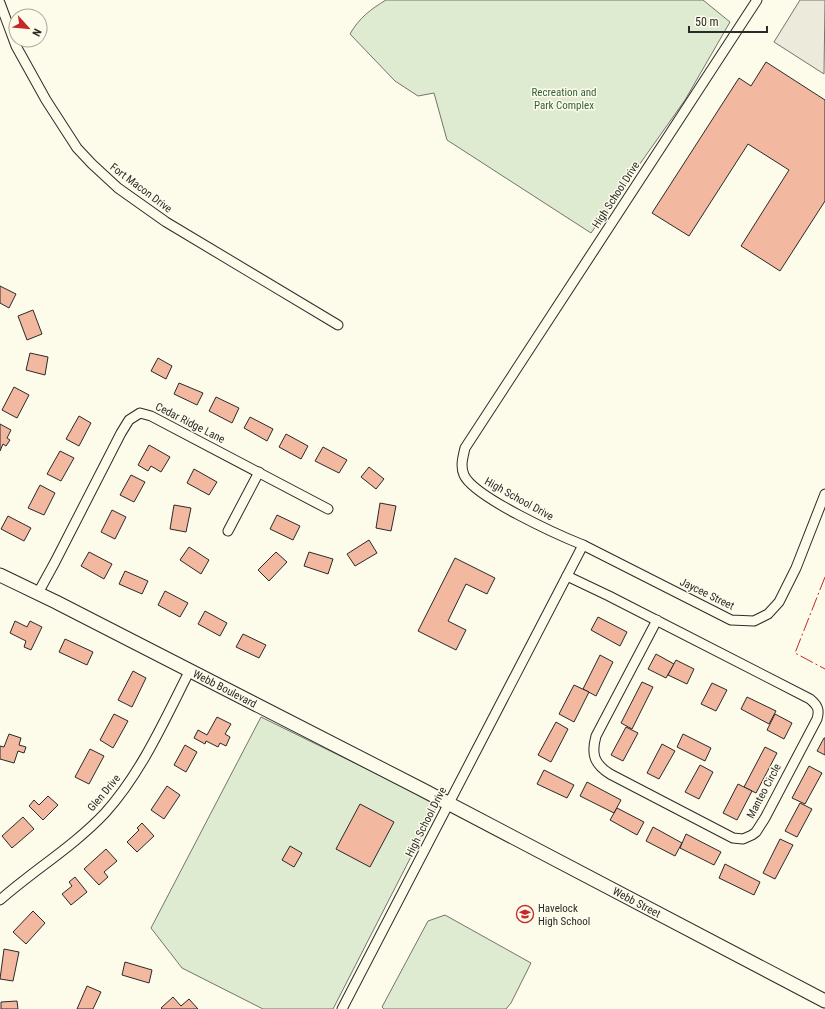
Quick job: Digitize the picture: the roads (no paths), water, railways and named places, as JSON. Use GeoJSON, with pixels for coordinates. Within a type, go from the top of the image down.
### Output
{"type":"FeatureCollection","features":[{"type":"Feature","properties":{"kind":"street","name":"High School Drive"},"geometry":{"type":"LineString","coordinates":[[342,1009],[583,545],[479,492],[467,481],[463,474],[461,465],[465,448],[757,0]]}},
{"type":"Feature","properties":{"kind":"street","name":"Fort Macon Drive"},"geometry":{"type":"LineString","coordinates":[[0,3],[16,46],[46,100],[77,148],[92,164],[118,188],[166,222],[338,325]]}},
{"type":"Feature","properties":{"kind":"street","name":"Cedar Ridge Lane"},"geometry":{"type":"LineString","coordinates":[[38,593],[121,433],[133,416],[140,413],[151,416],[328,509]]}},
{"type":"Feature","properties":{"kind":"street"},"geometry":{"type":"LineString","coordinates":[[228,531],[259,472]]}},
{"type":"Feature","properties":{"kind":"street","name":"Jaycee Street"},"geometry":{"type":"LineString","coordinates":[[583,545],[731,620],[754,621],[768,614],[780,602],[796,568],[825,494]]}},
{"type":"Feature","properties":{"kind":"street","name":"Webb Boulevard"},"geometry":{"type":"LineString","coordinates":[[0,575],[190,670],[449,804]]}},
{"type":"Feature","properties":{"kind":"street","name":"Manteo Circle"},"geometry":{"type":"LineString","coordinates":[[567,576],[657,620],[810,699],[818,708],[817,719],[765,818],[752,836],[743,839],[733,838],[610,774],[597,764],[594,758],[593,751],[596,736],[657,620]]}},
{"type":"Feature","properties":{"kind":"street","name":"Glen Drive"},"geometry":{"type":"LineString","coordinates":[[0,900],[93,824],[119,796],[134,776],[190,670]]}},
{"type":"Feature","properties":{"kind":"street","name":"Webb Street"},"geometry":{"type":"LineString","coordinates":[[449,804],[825,1000]]}},
{"type":"Feature","properties":{"kind":"place","name":"Havelock High School"},"geometry":{"type":"Point","coordinates":[525,914]}},
{"type":"Feature","properties":{"kind":"park label","name":"Recreation and Park Complex"},"geometry":{"type":"Point","coordinates":[564,98]}}]}
